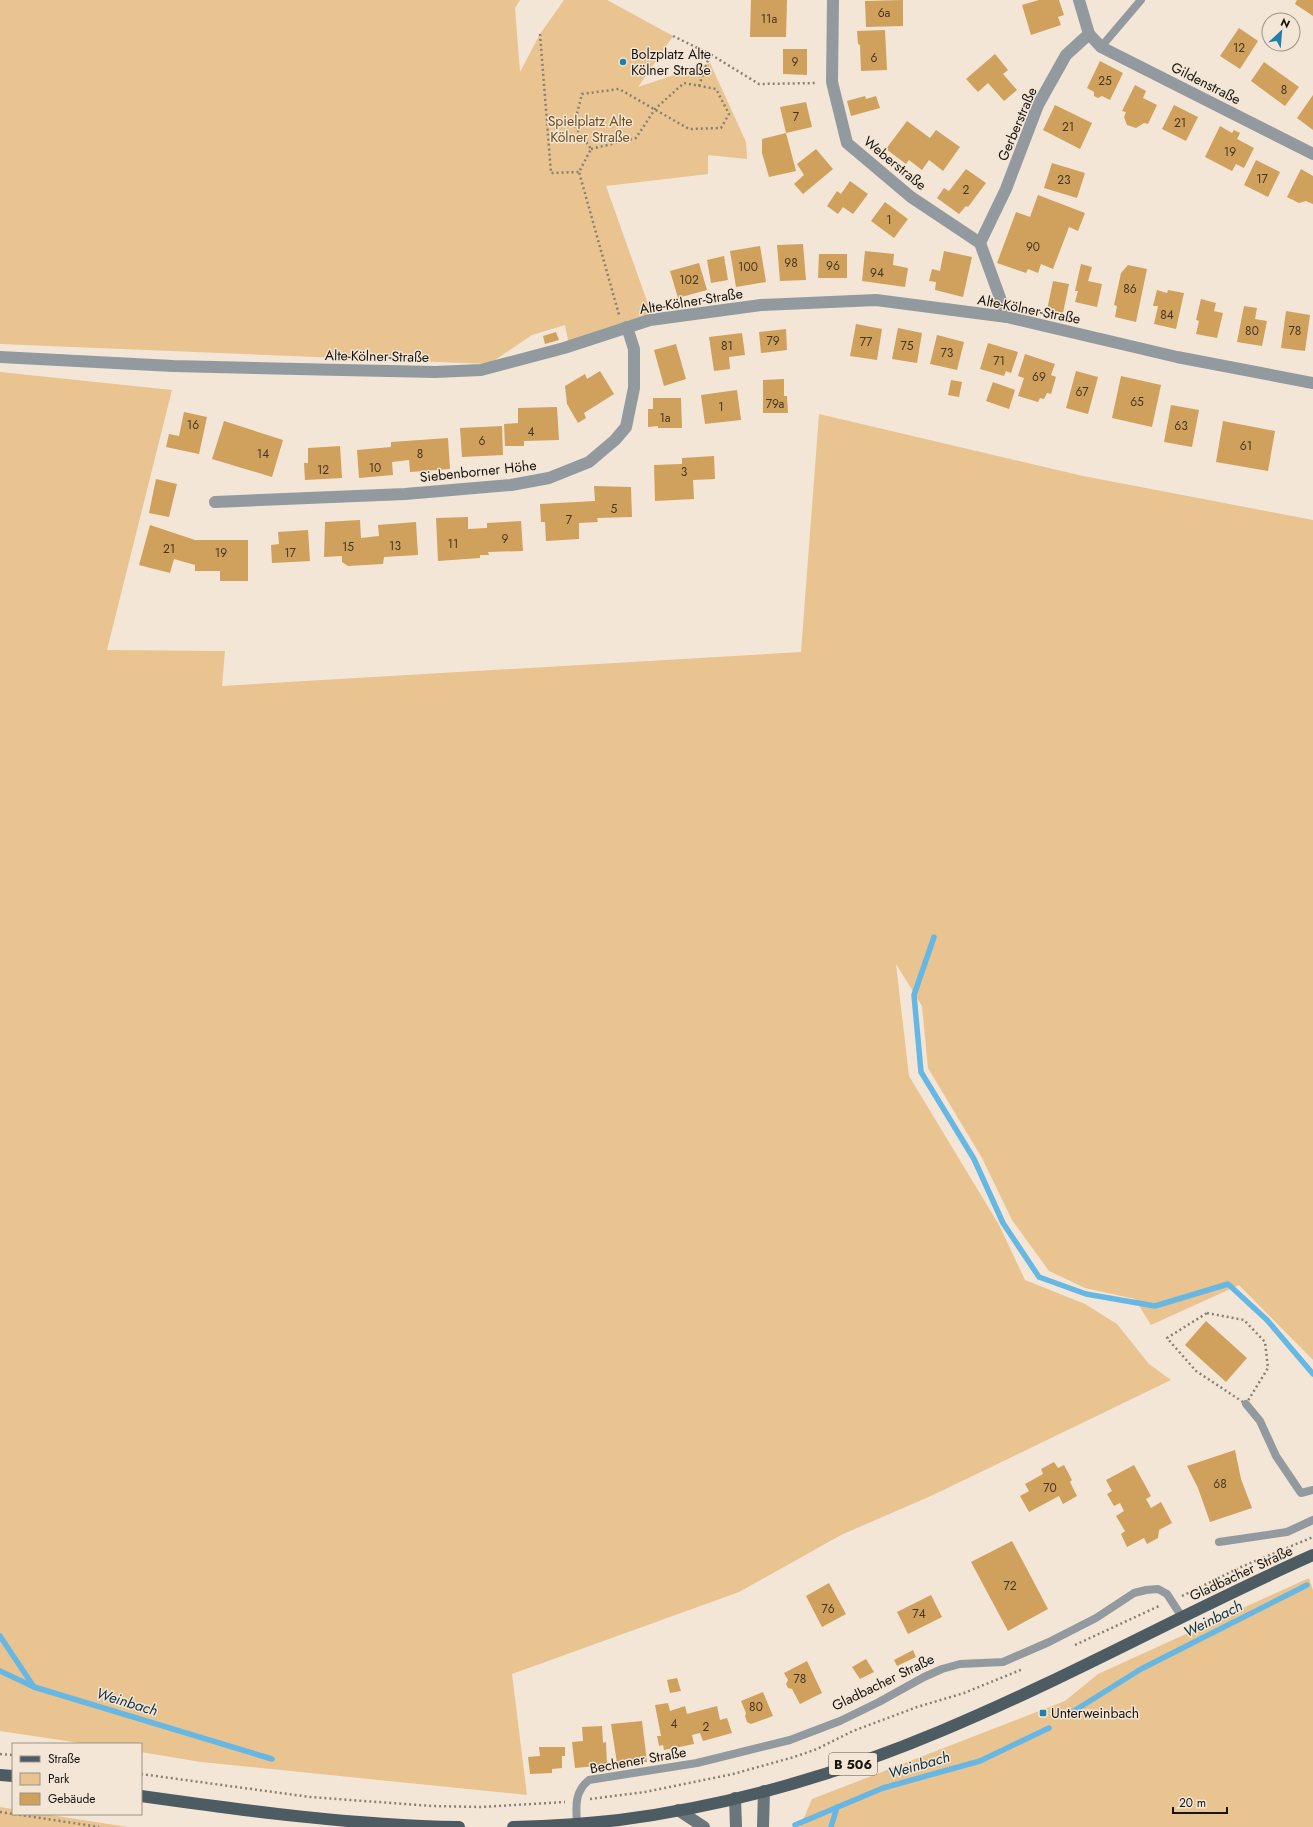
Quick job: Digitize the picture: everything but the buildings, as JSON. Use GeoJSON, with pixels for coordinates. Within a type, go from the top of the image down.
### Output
{"type":"FeatureCollection","features":[{"type":"Feature","properties":{"kind":"main road","name":"Gladbacher Straße"},"geometry":{"type":"LineString","coordinates":[[764,1791],[842,1768],[940,1732],[1040,1687],[1182,1617],[1313,1555]]}},
{"type":"Feature","properties":{"kind":"main road"},"geometry":{"type":"LineString","coordinates":[[0,1774],[12,1776]]}},
{"type":"Feature","properties":{"kind":"main road","name":"B 506"},"geometry":{"type":"LineString","coordinates":[[513,1827],[577,1824],[622,1819],[678,1810],[764,1791]]}},
{"type":"Feature","properties":{"kind":"main road"},"geometry":{"type":"LineString","coordinates":[[763,1827],[764,1791]]}},
{"type":"Feature","properties":{"kind":"main road"},"geometry":{"type":"LineString","coordinates":[[142,1796],[330,1820],[459,1827]]}},
{"type":"Feature","properties":{"kind":"main road"},"geometry":{"type":"LineString","coordinates":[[735,1798],[736,1827]]}},
{"type":"Feature","properties":{"kind":"main road"},"geometry":{"type":"LineString","coordinates":[[678,1810],[704,1827]]}},
{"type":"Feature","properties":{"kind":"street","name":"Weberstraße"},"geometry":{"type":"LineString","coordinates":[[833,0],[832,82],[847,143],[911,197],[980,243]]}},
{"type":"Feature","properties":{"kind":"street"},"geometry":{"type":"LineString","coordinates":[[1079,0],[1089,34]]}},
{"type":"Feature","properties":{"kind":"street","name":"Gildenstraße"},"geometry":{"type":"LineString","coordinates":[[1089,34],[1101,46],[1313,154]]}},
{"type":"Feature","properties":{"kind":"street","name":"Gerberstraße"},"geometry":{"type":"LineString","coordinates":[[980,243],[1006,188],[1038,105],[1066,55],[1089,34]]}},
{"type":"Feature","properties":{"kind":"street"},"geometry":{"type":"LineString","coordinates":[[980,243],[1007,317]]}},
{"type":"Feature","properties":{"kind":"street","name":"Alte-Kölner-Straße"},"geometry":{"type":"LineString","coordinates":[[0,358],[173,366],[435,372],[481,370],[564,348],[650,320],[761,305],[876,300],[1007,317],[1177,357],[1313,383]]}},
{"type":"Feature","properties":{"kind":"street","name":"Siebenborner Höhe"},"geometry":{"type":"LineString","coordinates":[[215,502],[405,494],[511,485],[549,478],[589,462],[615,440],[626,427],[634,388],[634,348],[625,328]]}},
{"type":"Feature","properties":{"kind":"lane"},"geometry":{"type":"LineString","coordinates":[[1101,46],[1141,0]]}},
{"type":"Feature","properties":{"kind":"lane"},"geometry":{"type":"LineString","coordinates":[[1246,1404],[1260,1421],[1276,1456],[1301,1493],[1313,1490]]}},
{"type":"Feature","properties":{"kind":"lane"},"geometry":{"type":"LineString","coordinates":[[1219,1542],[1287,1532],[1313,1520]]}},
{"type":"Feature","properties":{"kind":"lane","name":"Gladbacher Straße"},"geometry":{"type":"LineString","coordinates":[[739,1754],[790,1740],[840,1721],[942,1669],[960,1664],[1003,1662],[1049,1642],[1096,1618],[1134,1594],[1146,1590],[1158,1589],[1167,1594],[1182,1617]]}},
{"type":"Feature","properties":{"kind":"lane","name":"Bechener Straße"},"geometry":{"type":"LineString","coordinates":[[577,1824],[576,1801],[584,1784],[589,1780],[658,1770],[739,1754]]}},
{"type":"Feature","properties":{"kind":"path"},"geometry":{"type":"LineString","coordinates":[[540,34],[551,173],[579,172]]}},
{"type":"Feature","properties":{"kind":"path"},"geometry":{"type":"LineString","coordinates":[[673,36],[710,54],[759,84],[832,82]]}},
{"type":"Feature","properties":{"kind":"path"},"geometry":{"type":"LineString","coordinates":[[699,86],[710,54]]}},
{"type":"Feature","properties":{"kind":"path"},"geometry":{"type":"LineString","coordinates":[[591,149],[574,125],[582,94],[619,89],[656,109],[689,129],[721,128],[729,114],[716,89],[684,83],[656,109],[636,138],[591,149],[579,172],[625,328]]}},
{"type":"Feature","properties":{"kind":"path"},"geometry":{"type":"LineString","coordinates":[[1207,1313],[1244,1320],[1265,1342],[1268,1368],[1246,1404],[1196,1371],[1166,1338],[1207,1313]]}},
{"type":"Feature","properties":{"kind":"path"},"geometry":{"type":"LineString","coordinates":[[1071,1647],[1241,1567],[1313,1537]]}},
{"type":"Feature","properties":{"kind":"path"},"geometry":{"type":"LineString","coordinates":[[142,1774],[310,1797],[432,1806],[481,1807],[576,1801],[645,1792],[733,1774],[794,1757],[817,1749],[853,1731],[917,1707],[964,1693],[1028,1667]]}},
{"type":"Feature","properties":{"kind":"path"},"geometry":{"type":"LineString","coordinates":[[0,1754],[12,1756]]}},
{"type":"Feature","properties":{"kind":"path"},"geometry":{"type":"LineString","coordinates":[[0,1812],[12,1814]]}},
{"type":"Feature","properties":{"kind":"path"},"geometry":{"type":"LineString","coordinates":[[20,1815],[98,1827]]}},
{"type":"Feature","properties":{"kind":"green space","name":"Spielplatz Alte Kölner Straße"},"geometry":{"type":"Polygon","coordinates":[[[0,0],[520,0],[515,8],[520,72],[540,34],[564,0],[607,0],[673,36],[638,87],[710,63],[746,142],[747,159],[708,155],[708,174],[606,186],[653,318],[569,345],[565,325],[532,335],[489,364],[0,344],[0,0]]]}},
{"type":"Feature","properties":{"kind":"green space"},"geometry":{"type":"Polygon","coordinates":[[[0,372],[172,390],[107,650],[225,651],[222,686],[801,652],[819,414],[1083,476],[1313,520],[1313,1360],[1239,1285],[1151,1325],[1135,1299],[1085,1288],[1049,1271],[1012,1220],[982,1158],[928,1068],[922,1006],[896,964],[909,1076],[999,1225],[1025,1280],[1085,1304],[1117,1324],[1149,1364],[1171,1380],[933,1495],[841,1535],[739,1592],[512,1674],[527,1795],[201,1762],[142,1752],[142,1743],[80,1743],[0,1731],[0,372]]]}},
{"type":"Feature","properties":{"kind":"green space"},"geometry":{"type":"Polygon","coordinates":[[[1309,1578],[1313,1590],[1313,1827],[800,1827],[812,1799],[1065,1701],[1098,1674],[1309,1578]]]}},
{"type":"Feature","properties":{"kind":"green space"},"geometry":{"type":"Polygon","coordinates":[[[0,1807],[12,1809],[12,1815],[50,1815],[128,1827],[0,1827],[0,1807]]]}},
{"type":"Feature","properties":{"kind":"waterway"},"geometry":{"type":"LineString","coordinates":[[934,937],[914,995],[921,1072],[974,1159],[1003,1223],[1039,1277],[1086,1294],[1155,1306],[1228,1284],[1267,1320],[1313,1374]]}},
{"type":"Feature","properties":{"kind":"waterway","name":"Weinbach"},"geometry":{"type":"LineString","coordinates":[[1069,1714],[1141,1669],[1307,1585]]}},
{"type":"Feature","properties":{"kind":"waterway","name":"Weinbach"},"geometry":{"type":"LineString","coordinates":[[0,1636],[34,1687],[272,1759]]}},
{"type":"Feature","properties":{"kind":"waterway"},"geometry":{"type":"LineString","coordinates":[[0,1671],[34,1687]]}},
{"type":"Feature","properties":{"kind":"waterway","name":"Weinbach"},"geometry":{"type":"LineString","coordinates":[[795,1825],[883,1788],[980,1761],[1049,1728]]}},
{"type":"Feature","properties":{"kind":"waterway"},"geometry":{"type":"LineString","coordinates":[[831,1827],[837,1807]]}},
{"type":"Feature","properties":{"kind":"place","name":"Bolzplatz Alte Kölner Straße"},"geometry":{"type":"Point","coordinates":[623,62]}},
{"type":"Feature","properties":{"kind":"place","name":"Unterweinbach"},"geometry":{"type":"Point","coordinates":[1043,1713]}}]}
